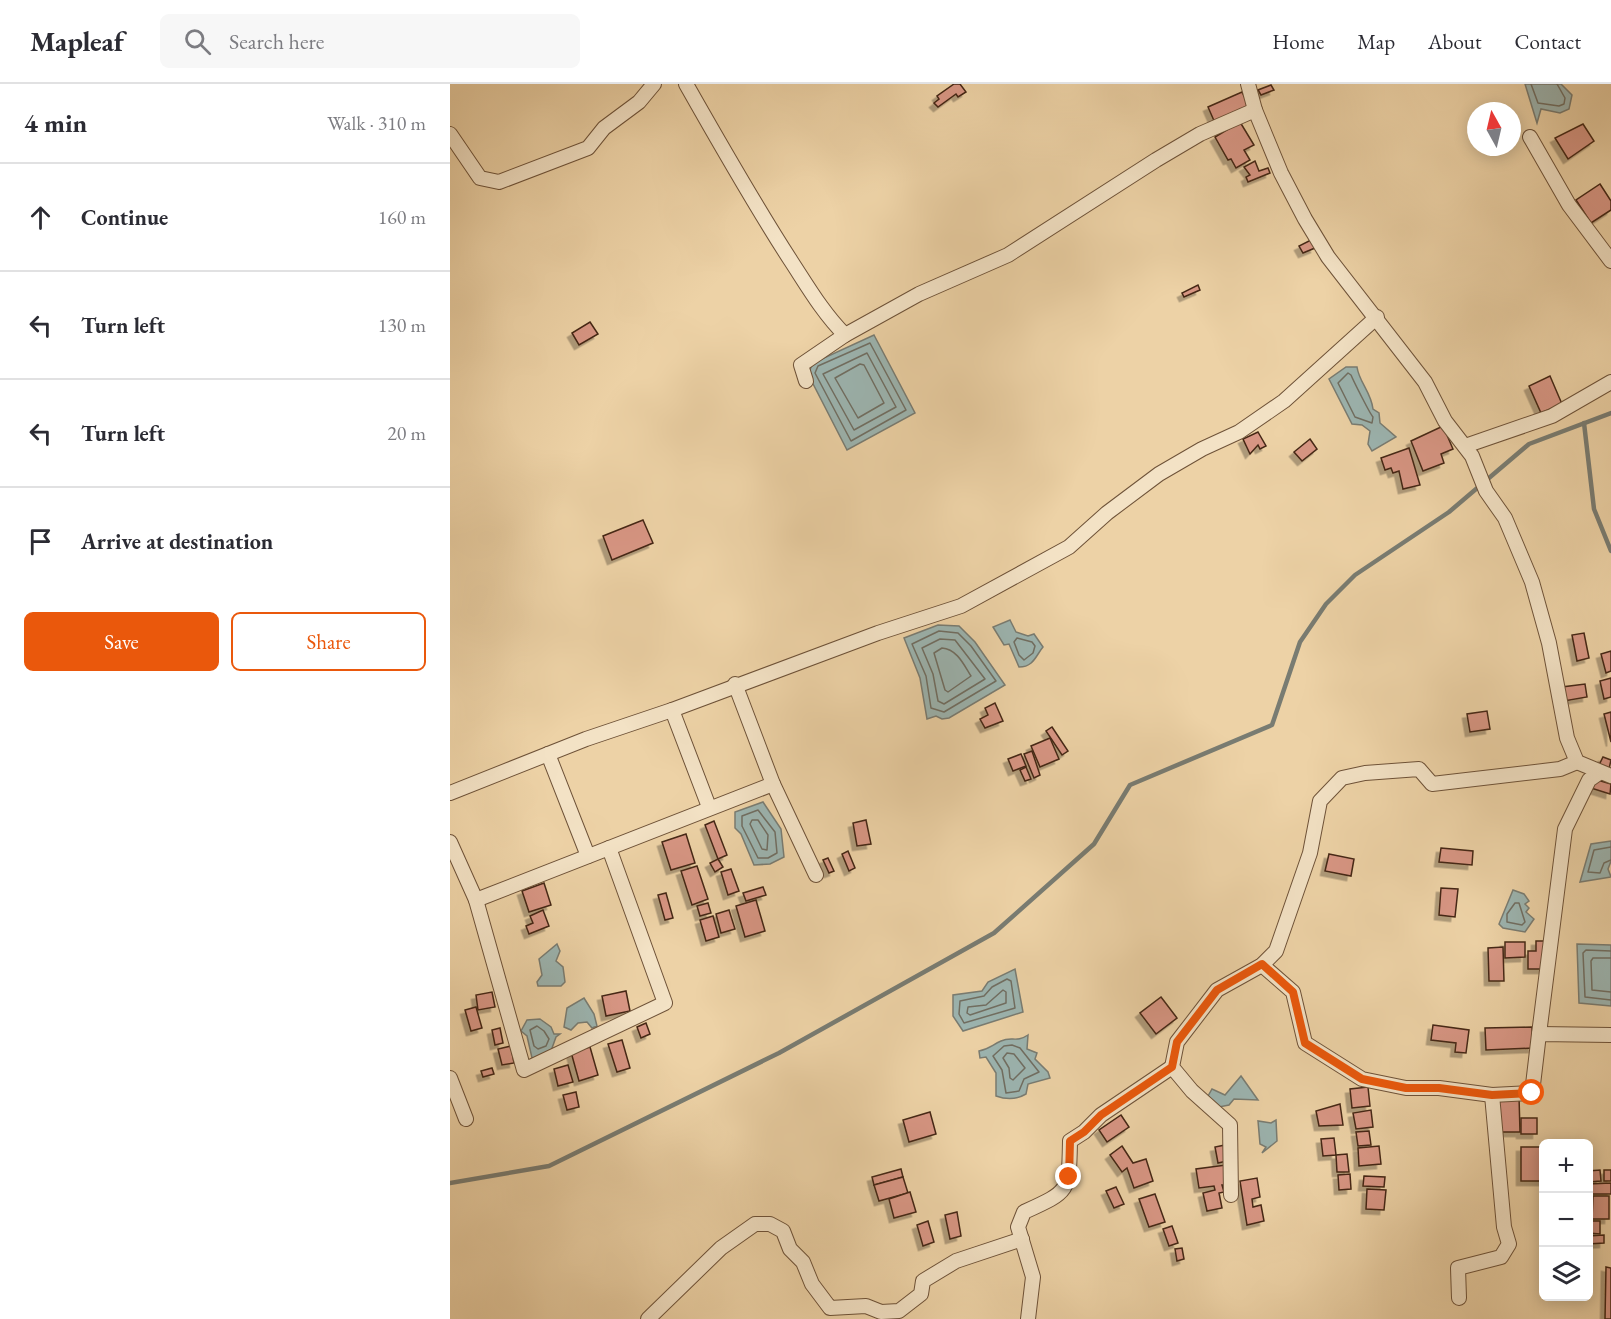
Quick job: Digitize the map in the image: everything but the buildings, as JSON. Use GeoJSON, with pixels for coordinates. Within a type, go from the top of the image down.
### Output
{"type":"FeatureCollection","features":[{"type":"Feature","properties":{"kind":"street"},"geometry":{"type":"LineString","coordinates":[[450,134],[480,178],[499,182],[588,148],[604,128],[639,102],[654,84]]}},
{"type":"Feature","properties":{"kind":"street"},"geometry":{"type":"LineString","coordinates":[[686,84],[738,177],[777,240],[829,319],[845,335]]}},
{"type":"Feature","properties":{"kind":"street"},"geometry":{"type":"LineString","coordinates":[[1248,84],[1255,110],[1281,173],[1305,219],[1328,256],[1425,382],[1445,421],[1472,456],[1486,491],[1505,518],[1532,582],[1549,643],[1567,738],[1577,762],[1605,774]]}},
{"type":"Feature","properties":{"kind":"street"},"geometry":{"type":"LineString","coordinates":[[806,381],[801,365],[845,335],[919,294],[1008,255],[1200,134],[1255,110]]}},
{"type":"Feature","properties":{"kind":"street"},"geometry":{"type":"LineString","coordinates":[[1530,137],[1569,205],[1611,261]]}},
{"type":"Feature","properties":{"kind":"street"},"geometry":{"type":"LineString","coordinates":[[450,793],[735,684],[878,633],[941,615],[1031,569],[1069,547],[1107,513],[1159,474],[1202,449],[1239,432],[1284,401],[1377,317]]}},
{"type":"Feature","properties":{"kind":"street"},"geometry":{"type":"LineString","coordinates":[[1465,446],[1552,416],[1611,382]]}},
{"type":"Feature","properties":{"kind":"street"},"geometry":{"type":"LineString","coordinates":[[735,684],[773,784],[816,875]]}},
{"type":"Feature","properties":{"kind":"street"},"geometry":{"type":"LineString","coordinates":[[672,710],[708,807]]}},
{"type":"Feature","properties":{"kind":"street"},"geometry":{"type":"LineString","coordinates":[[548,754],[588,856]]}},
{"type":"Feature","properties":{"kind":"street"},"geometry":{"type":"LineString","coordinates":[[1028,1319],[1033,1277],[1018,1227],[1024,1212],[1059,1196],[1069,1177],[1070,1141],[1084,1132],[1101,1115],[1172,1067],[1177,1042],[1217,990],[1262,964],[1276,951],[1310,853],[1320,801],[1342,778],[1365,773],[1419,769],[1432,784],[1560,769],[1577,762]]}},
{"type":"Feature","properties":{"kind":"street"},"geometry":{"type":"LineString","coordinates":[[1262,964],[1293,992],[1305,1043],[1362,1079],[1406,1088],[1439,1088],[1492,1095],[1532,1093],[1565,829],[1589,780],[1605,774]]}},
{"type":"Feature","properties":{"kind":"street"},"geometry":{"type":"LineString","coordinates":[[476,900],[708,807],[773,784]]}},
{"type":"Feature","properties":{"kind":"street"},"geometry":{"type":"LineString","coordinates":[[450,842],[476,900],[524,1070],[665,1003],[609,848]]}},
{"type":"Feature","properties":{"kind":"street"},"geometry":{"type":"LineString","coordinates":[[1539,1034],[1611,1035]]}},
{"type":"Feature","properties":{"kind":"street"},"geometry":{"type":"LineString","coordinates":[[1172,1067],[1192,1091],[1230,1125],[1231,1195]]}},
{"type":"Feature","properties":{"kind":"street"},"geometry":{"type":"LineString","coordinates":[[450,1078],[466,1119]]}},
{"type":"Feature","properties":{"kind":"street"},"geometry":{"type":"LineString","coordinates":[[1459,1298],[1458,1268],[1501,1257],[1509,1244],[1504,1227],[1492,1095]]}},
{"type":"Feature","properties":{"kind":"street"},"geometry":{"type":"LineString","coordinates":[[648,1319],[721,1248],[755,1224],[770,1224],[783,1232],[790,1250],[803,1262],[812,1284],[830,1308],[866,1306],[881,1312],[899,1311],[911,1303],[921,1294],[923,1281],[956,1261],[1022,1239]]}},
{"type":"Feature","properties":{"kind":"water"},"geometry":{"type":"Polygon","coordinates":[[[1525,84],[1561,84],[1572,95],[1569,109],[1560,113],[1541,109],[1537,123],[1525,84]]]}},
{"type":"Feature","properties":{"kind":"water"},"geometry":{"type":"Polygon","coordinates":[[[874,335],[915,413],[847,450],[808,374],[813,363],[874,335]]]}},
{"type":"Feature","properties":{"kind":"water"},"geometry":{"type":"Polygon","coordinates":[[[1346,367],[1357,367],[1373,409],[1379,413],[1380,423],[1396,437],[1372,451],[1368,444],[1370,431],[1362,425],[1352,424],[1329,379],[1346,367]]]}},
{"type":"Feature","properties":{"kind":"water"},"geometry":{"type":"Polygon","coordinates":[[[1010,620],[1016,632],[1028,636],[1034,634],[1043,647],[1028,665],[1019,667],[1009,644],[1004,645],[993,627],[1010,620]]]}},
{"type":"Feature","properties":{"kind":"water"},"geometry":{"type":"Polygon","coordinates":[[[938,625],[959,626],[975,642],[1005,685],[949,718],[942,719],[936,716],[927,719],[920,678],[904,638],[938,625]]]}},
{"type":"Feature","properties":{"kind":"water"},"geometry":{"type":"Polygon","coordinates":[[[763,802],[781,829],[784,857],[770,864],[754,865],[741,834],[735,828],[735,812],[763,802]]]}},
{"type":"Feature","properties":{"kind":"water"},"geometry":{"type":"Polygon","coordinates":[[[1611,841],[1611,861],[1608,869],[1611,877],[1580,882],[1591,844],[1611,841]]]}},
{"type":"Feature","properties":{"kind":"water"},"geometry":{"type":"Polygon","coordinates":[[[1513,890],[1524,894],[1529,901],[1525,904],[1529,908],[1526,912],[1534,919],[1525,932],[1503,928],[1499,924],[1513,890]]]}},
{"type":"Feature","properties":{"kind":"water"},"geometry":{"type":"Polygon","coordinates":[[[557,944],[560,951],[556,961],[563,967],[565,982],[561,986],[538,986],[537,982],[542,975],[539,959],[557,944]]]}},
{"type":"Feature","properties":{"kind":"water"},"geometry":{"type":"Polygon","coordinates":[[[1577,944],[1611,945],[1611,1006],[1579,1003],[1577,944]]]}},
{"type":"Feature","properties":{"kind":"water"},"geometry":{"type":"Polygon","coordinates":[[[1015,969],[1023,1012],[963,1031],[953,1016],[953,995],[982,991],[988,982],[1015,969]]]}},
{"type":"Feature","properties":{"kind":"water"},"geometry":{"type":"Polygon","coordinates":[[[584,998],[594,1014],[597,1026],[592,1028],[587,1022],[578,1023],[571,1030],[564,1027],[567,1008],[584,998]]]}},
{"type":"Feature","properties":{"kind":"water"},"geometry":{"type":"Polygon","coordinates":[[[540,1019],[551,1027],[554,1034],[560,1034],[556,1037],[551,1051],[536,1059],[532,1058],[527,1036],[521,1031],[527,1020],[540,1019]]]}},
{"type":"Feature","properties":{"kind":"water"},"geometry":{"type":"Polygon","coordinates":[[[1028,1035],[1027,1049],[1037,1053],[1035,1059],[1048,1072],[1050,1078],[1028,1084],[1026,1094],[1019,1097],[1008,1099],[996,1096],[996,1073],[986,1057],[980,1058],[979,1051],[998,1042],[1020,1039],[1028,1035]]]}},
{"type":"Feature","properties":{"kind":"water"},"geometry":{"type":"Polygon","coordinates":[[[1241,1076],[1258,1100],[1234,1099],[1229,1105],[1219,1107],[1208,1096],[1212,1089],[1225,1095],[1241,1076]]]}},
{"type":"Feature","properties":{"kind":"water"},"geometry":{"type":"Polygon","coordinates":[[[1276,1120],[1277,1141],[1262,1153],[1266,1147],[1260,1144],[1258,1121],[1271,1123],[1276,1120]]]}},
{"type":"Feature","properties":{"kind":"waterway"},"geometry":{"type":"LineString","coordinates":[[450,1183],[549,1166],[779,1053],[994,933],[1094,844],[1130,785],[1272,725],[1300,642],[1326,604],[1355,575],[1449,512],[1529,444],[1611,413]]}},
{"type":"Feature","properties":{"kind":"waterway"},"geometry":{"type":"LineString","coordinates":[[1584,423],[1594,509],[1611,551]]}},
{"type":"Feature","properties":{"kind":"route"},"geometry":{"type":"LineString","coordinates":[[1069,1177],[1070,1141],[1084,1132],[1101,1115],[1172,1067],[1177,1042],[1196,1014],[1217,990],[1262,964],[1293,992],[1295,1010],[1305,1043],[1362,1079],[1406,1088],[1439,1088],[1492,1095],[1532,1093]]}}]}
